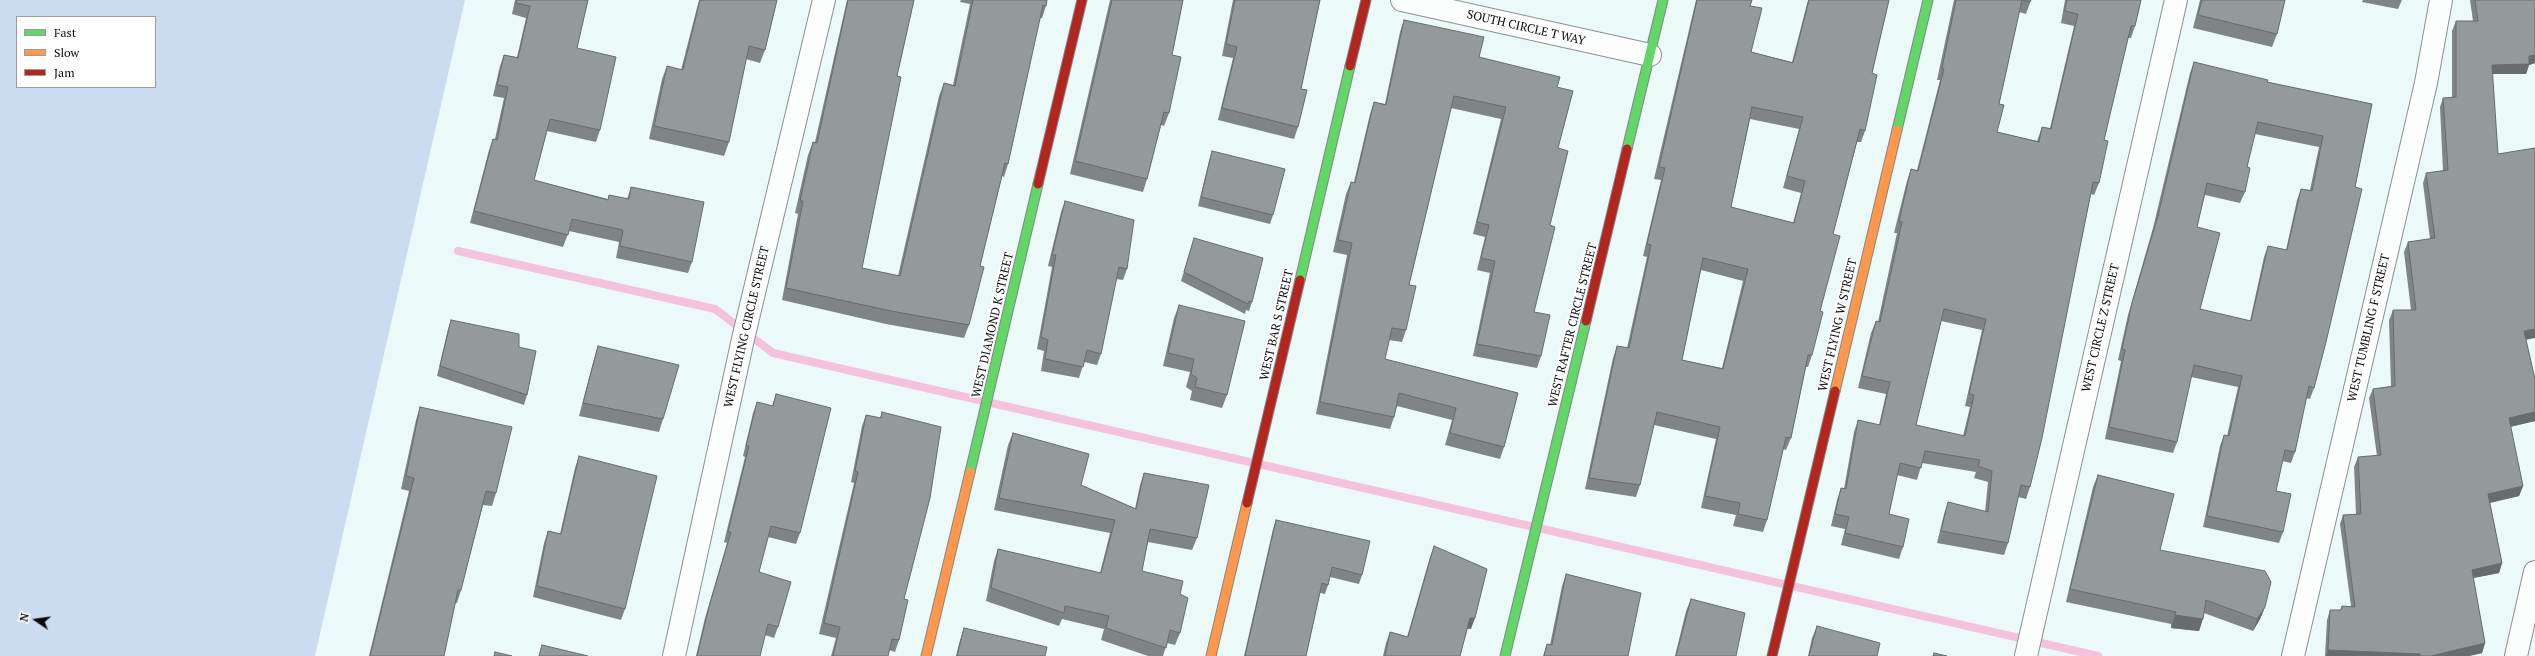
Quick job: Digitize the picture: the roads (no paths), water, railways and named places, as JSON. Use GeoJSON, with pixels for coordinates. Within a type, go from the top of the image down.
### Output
{"type":"FeatureCollection","features":[{"type":"Feature","properties":{"kind":"street","name":"WEST FLYING CIRCLE STREET"},"geometry":{"type":"LineString","coordinates":[[674,656],[743,339],[824,0]]}},
{"type":"Feature","properties":{"kind":"street","name":"WEST DIAMOND K STREET"},"geometry":{"type":"LineString","coordinates":[[926,656],[1082,0]]}},
{"type":"Feature","properties":{"kind":"street","name":"WEST BAR S STREET"},"geometry":{"type":"LineString","coordinates":[[1211,656],[1366,0]]}},
{"type":"Feature","properties":{"kind":"street","name":"SOUTH CIRCLE T WAY"},"geometry":{"type":"LineString","coordinates":[[1402,0],[1650,55]]}},
{"type":"Feature","properties":{"kind":"street","name":"WEST RAFTER CIRCLE STREET"},"geometry":{"type":"LineString","coordinates":[[1505,656],[1663,0]]}},
{"type":"Feature","properties":{"kind":"street","name":"WEST FLYING W STREET"},"geometry":{"type":"LineString","coordinates":[[1772,656],[1928,0]]}},
{"type":"Feature","properties":{"kind":"street","name":"WEST CIRCLE Z STREET"},"geometry":{"type":"LineString","coordinates":[[2026,656],[2176,0]]}},
{"type":"Feature","properties":{"kind":"street","name":"WEST TUMBLING F STREET"},"geometry":{"type":"LineString","coordinates":[[2293,656],[2426,83],[2441,0]]}},
{"type":"Feature","properties":{"kind":"street"},"geometry":{"type":"LineString","coordinates":[[2516,656],[2535,572]]}},
{"type":"Feature","properties":{"kind":"waterway"},"geometry":{"type":"LineString","coordinates":[[458,251],[715,309],[773,353],[2098,656]]}}]}
